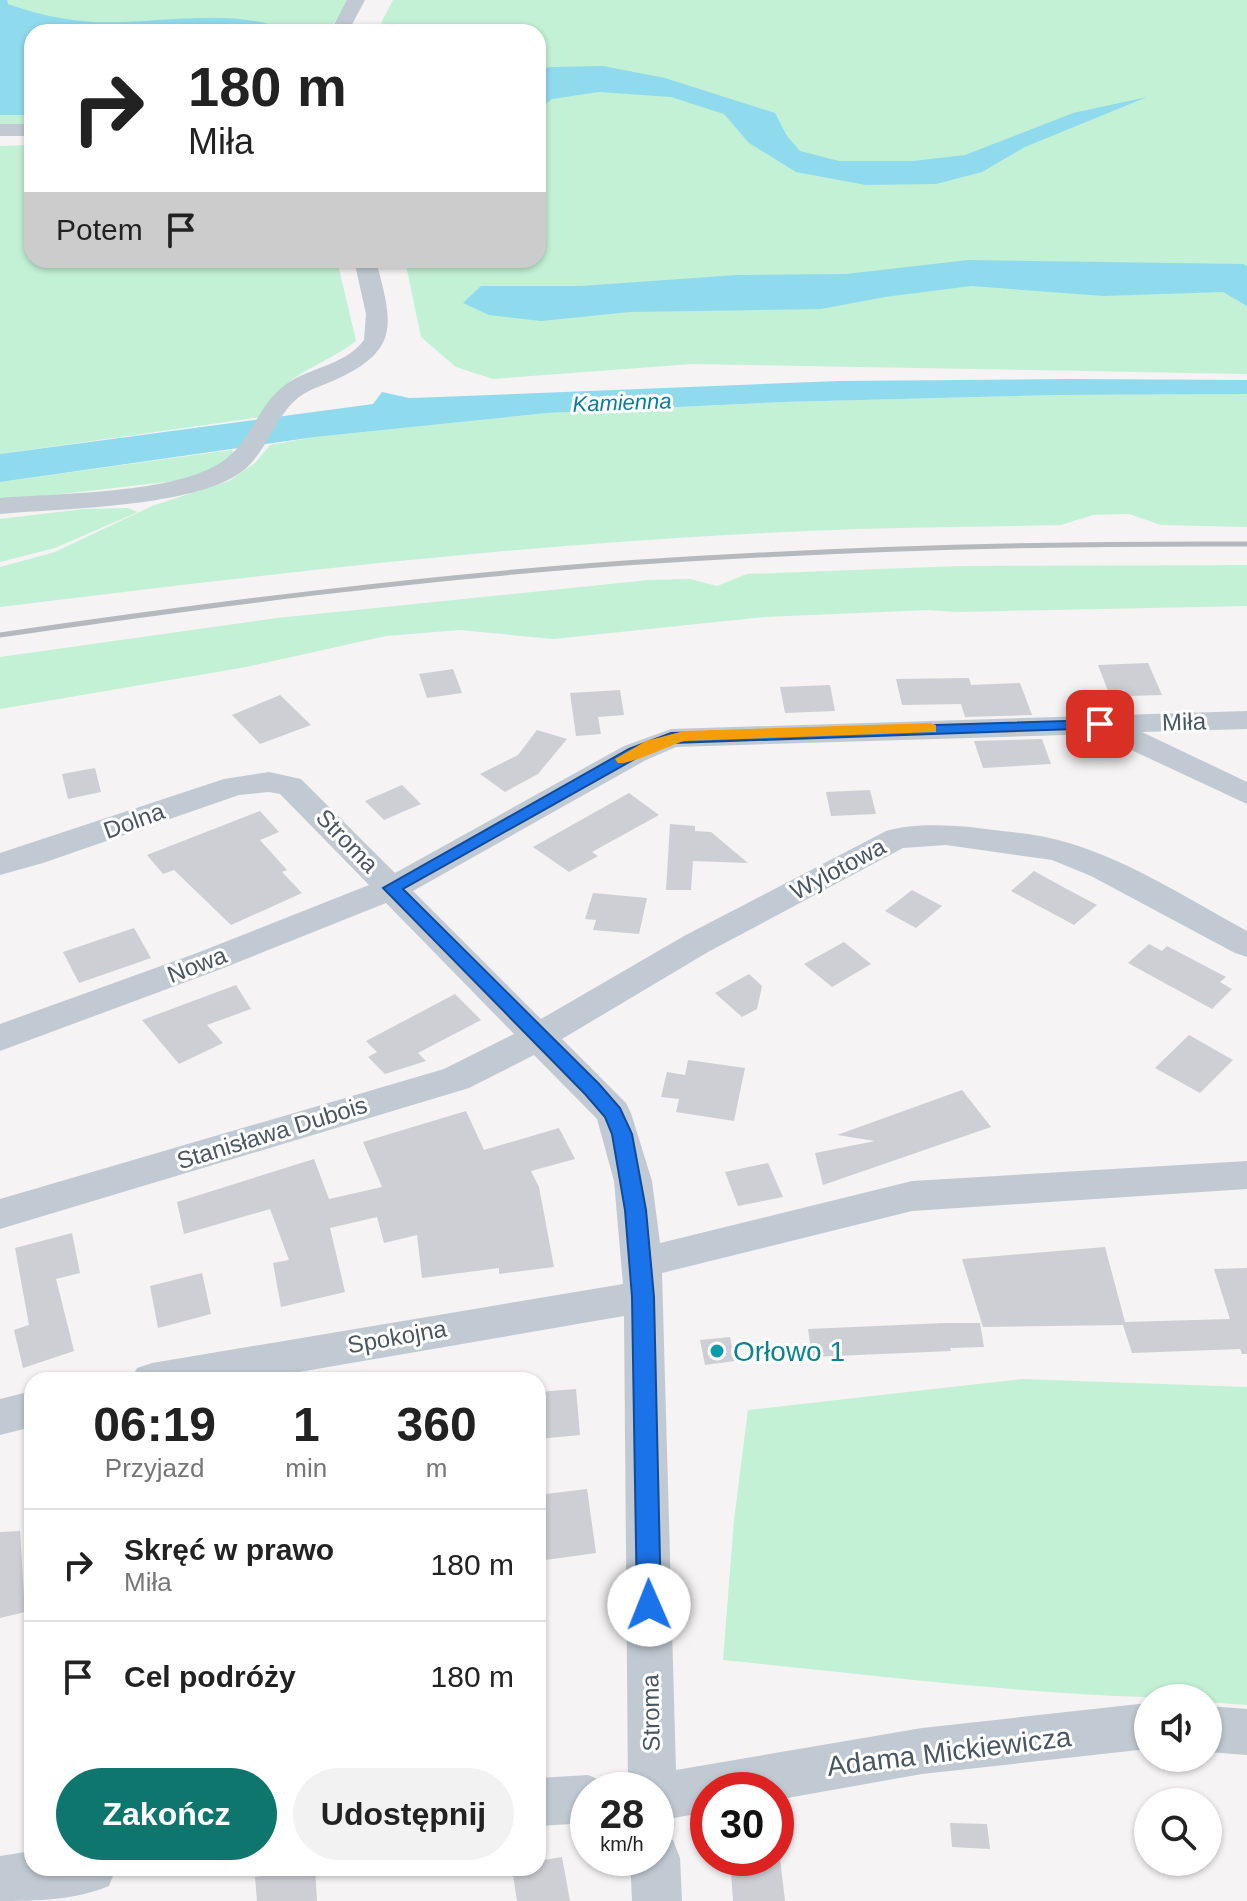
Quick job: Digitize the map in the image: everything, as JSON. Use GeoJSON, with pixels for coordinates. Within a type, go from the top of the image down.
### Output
{"type":"FeatureCollection","features":[{"type":"Feature","properties":{"kind":"street"},"geometry":{"type":"LineString","coordinates":[[343,24],[356,0]]}},
{"type":"Feature","properties":{"kind":"street"},"geometry":{"type":"LineString","coordinates":[[0,130],[24,130]]}},
{"type":"Feature","properties":{"kind":"street"},"geometry":{"type":"LineString","coordinates":[[0,506],[147,491],[212,479],[233,467],[288,394],[333,372],[374,345],[380,331],[367,268]]}},
{"type":"Feature","properties":{"kind":"street","name":"Miła"},"geometry":{"type":"LineString","coordinates":[[392,888],[635,753],[671,738],[1247,720]]}},
{"type":"Feature","properties":{"kind":"street"},"geometry":{"type":"LineString","coordinates":[[1100,724],[1247,794]]}},
{"type":"Feature","properties":{"kind":"street","name":"Stroma"},"geometry":{"type":"LineString","coordinates":[[269,782],[297,790],[592,1089],[613,1113],[618,1124],[636,1210],[642,1280],[652,1772]]}},
{"type":"Feature","properties":{"kind":"street","name":"Dolna"},"geometry":{"type":"LineString","coordinates":[[0,864],[46,852],[235,786],[269,782]]}},
{"type":"Feature","properties":{"kind":"street","name":"Wylotowa"},"geometry":{"type":"LineString","coordinates":[[538,1037],[696,944],[875,848],[897,838],[920,835],[995,839],[1060,851],[1103,868],[1247,945]]}},
{"type":"Feature","properties":{"kind":"street","name":"Nowa"},"geometry":{"type":"LineString","coordinates":[[0,1038],[209,961],[392,888]]}},
{"type":"Feature","properties":{"kind":"street","name":"Stanisława Dubois"},"geometry":{"type":"LineString","coordinates":[[0,1214],[456,1079],[538,1037]]}},
{"type":"Feature","properties":{"kind":"street"},"geometry":{"type":"LineString","coordinates":[[642,1280],[912,1196],[1247,1175]]}},
{"type":"Feature","properties":{"kind":"street","name":"Spokojna"},"geometry":{"type":"LineString","coordinates":[[191,1372],[642,1280]]}},
{"type":"Feature","properties":{"kind":"street"},"geometry":{"type":"LineString","coordinates":[[0,1417],[24,1411]]}},
{"type":"Feature","properties":{"kind":"street","name":"Adama Mickiewicza"},"geometry":{"type":"LineString","coordinates":[[674,1794],[922,1751],[1134,1728]]}},
{"type":"Feature","properties":{"kind":"street"},"geometry":{"type":"LineString","coordinates":[[1222,1730],[1247,1732]]}},
{"type":"Feature","properties":{"kind":"street"},"geometry":{"type":"LineString","coordinates":[[546,1802],[570,1800]]}},
{"type":"Feature","properties":{"kind":"street"},"geometry":{"type":"LineString","coordinates":[[0,1881],[35,1876]]}},
{"type":"Feature","properties":{"kind":"street"},"geometry":{"type":"LineString","coordinates":[[656,1876],[657,1901]]}},
{"type":"Feature","properties":{"kind":"green space"},"geometry":{"type":"Polygon","coordinates":[[[0,0],[351,0],[333,24],[24,24],[24,126],[0,126],[0,0]]]}},
{"type":"Feature","properties":{"kind":"green space"},"geometry":{"type":"Polygon","coordinates":[[[393,0],[1247,0],[1247,374],[692,364],[493,379],[456,367],[421,337],[407,268],[546,268],[546,24],[381,23],[393,0]]]}},
{"type":"Feature","properties":{"kind":"green space"},"geometry":{"type":"Polygon","coordinates":[[[24,145],[24,268],[339,268],[356,341],[289,382],[278,391],[262,417],[0,454],[0,146],[24,145]]]}},
{"type":"Feature","properties":{"kind":"green space"},"geometry":{"type":"Polygon","coordinates":[[[1247,394],[1247,527],[1161,525],[1129,514],[1093,515],[1061,525],[706,536],[403,561],[0,607],[0,567],[55,552],[152,506],[229,481],[255,463],[270,445],[315,437],[548,413],[784,402],[1247,394]]]}},
{"type":"Feature","properties":{"kind":"green space"},"geometry":{"type":"Polygon","coordinates":[[[231,450],[238,454],[232,460],[184,480],[0,501],[0,482],[231,450]]]}},
{"type":"Feature","properties":{"kind":"green space"},"geometry":{"type":"Polygon","coordinates":[[[128,508],[138,512],[55,548],[0,562],[0,519],[84,509],[128,508]]]}},
{"type":"Feature","properties":{"kind":"green space"},"geometry":{"type":"Polygon","coordinates":[[[1247,565],[1247,606],[928,610],[764,617],[553,639],[460,630],[386,636],[246,667],[0,709],[0,657],[277,618],[649,580],[690,579],[717,586],[747,574],[960,566],[1247,565]]]}},
{"type":"Feature","properties":{"kind":"green space"},"geometry":{"type":"Polygon","coordinates":[[[1022,1379],[1247,1387],[1247,1705],[1222,1703],[1222,1684],[1134,1684],[1134,1696],[965,1685],[723,1660],[734,1520],[748,1410],[1022,1379]]]}},
{"type":"Feature","properties":{"kind":"water"},"geometry":{"type":"Polygon","coordinates":[[[0,0],[39,14],[82,21],[219,18],[268,24],[24,24],[24,115],[0,115],[0,0]]]}},
{"type":"Feature","properties":{"kind":"water"},"geometry":{"type":"Polygon","coordinates":[[[603,66],[665,78],[775,113],[787,136],[800,151],[839,161],[913,161],[965,155],[1073,113],[1147,97],[1025,147],[982,172],[936,184],[866,185],[796,172],[749,143],[724,114],[671,97],[599,92],[552,99],[546,104],[546,68],[603,66]]]}},
{"type":"Feature","properties":{"kind":"water"},"geometry":{"type":"Polygon","coordinates":[[[968,260],[1243,264],[1247,266],[1247,306],[1223,292],[1104,296],[971,286],[821,309],[630,312],[541,321],[489,315],[463,303],[481,286],[581,286],[737,275],[846,274],[968,260]]]}},
{"type":"Feature","properties":{"kind":"water","name":"Kamienna"},"geometry":{"type":"Polygon","coordinates":[[[1247,380],[1247,394],[784,402],[548,413],[315,437],[0,482],[0,454],[373,404],[382,392],[409,398],[839,381],[1247,380]]]}},
{"type":"Feature","properties":{"kind":"building"},"geometry":{"type":"Polygon","coordinates":[[[1148,663],[1162,695],[1127,696],[1124,690],[1108,691],[1098,665],[1148,663]]]}},
{"type":"Feature","properties":{"kind":"building"},"geometry":{"type":"Polygon","coordinates":[[[453,669],[462,693],[427,698],[419,674],[453,669]]]}},
{"type":"Feature","properties":{"kind":"building"},"geometry":{"type":"Polygon","coordinates":[[[969,678],[971,685],[1020,683],[1032,715],[965,717],[961,704],[902,705],[896,679],[969,678]]]}},
{"type":"Feature","properties":{"kind":"building"},"geometry":{"type":"Polygon","coordinates":[[[830,685],[835,711],[785,713],[780,687],[830,685]]]}},
{"type":"Feature","properties":{"kind":"building"},"geometry":{"type":"Polygon","coordinates":[[[620,690],[624,715],[598,717],[601,734],[576,736],[570,693],[620,690]]]}},
{"type":"Feature","properties":{"kind":"building"},"geometry":{"type":"Polygon","coordinates":[[[280,695],[311,725],[260,744],[232,715],[280,695]]]}},
{"type":"Feature","properties":{"kind":"building"},"geometry":{"type":"Polygon","coordinates":[[[537,730],[567,739],[538,774],[505,792],[480,774],[518,755],[537,730]]]}},
{"type":"Feature","properties":{"kind":"building"},"geometry":{"type":"Polygon","coordinates":[[[1042,739],[1051,764],[983,768],[974,741],[1042,739]]]}},
{"type":"Feature","properties":{"kind":"building"},"geometry":{"type":"Polygon","coordinates":[[[95,768],[101,792],[68,799],[62,774],[95,768]]]}},
{"type":"Feature","properties":{"kind":"building"},"geometry":{"type":"Polygon","coordinates":[[[402,785],[421,804],[384,820],[365,801],[402,785]]]}},
{"type":"Feature","properties":{"kind":"building"},"geometry":{"type":"Polygon","coordinates":[[[870,790],[876,814],[831,816],[826,792],[870,790]]]}},
{"type":"Feature","properties":{"kind":"building"},"geometry":{"type":"Polygon","coordinates":[[[629,793],[659,815],[592,852],[598,856],[569,872],[533,847],[629,793]]]}},
{"type":"Feature","properties":{"kind":"building"},"geometry":{"type":"Polygon","coordinates":[[[260,811],[279,832],[260,840],[287,870],[282,872],[302,893],[231,925],[174,870],[163,874],[147,855],[260,811]]]}},
{"type":"Feature","properties":{"kind":"building"},"geometry":{"type":"Polygon","coordinates":[[[670,824],[695,826],[695,831],[711,832],[748,863],[693,861],[691,890],[666,890],[670,824]]]}},
{"type":"Feature","properties":{"kind":"building"},"geometry":{"type":"Polygon","coordinates":[[[1034,871],[1097,905],[1074,925],[1011,891],[1034,871]]]}},
{"type":"Feature","properties":{"kind":"building"},"geometry":{"type":"Polygon","coordinates":[[[912,890],[942,906],[916,928],[885,911],[912,890]]]}},
{"type":"Feature","properties":{"kind":"building"},"geometry":{"type":"Polygon","coordinates":[[[593,893],[647,898],[639,934],[593,930],[596,920],[585,919],[593,893]]]}},
{"type":"Feature","properties":{"kind":"building"},"geometry":{"type":"Polygon","coordinates":[[[134,928],[151,958],[79,983],[63,952],[134,928]]]}},
{"type":"Feature","properties":{"kind":"building"},"geometry":{"type":"Polygon","coordinates":[[[844,942],[871,964],[832,987],[804,964],[844,942]]]}},
{"type":"Feature","properties":{"kind":"building"},"geometry":{"type":"Polygon","coordinates":[[[1149,944],[1162,951],[1167,946],[1226,977],[1220,982],[1232,989],[1212,1009],[1128,963],[1149,944]]]}},
{"type":"Feature","properties":{"kind":"building"},"geometry":{"type":"Polygon","coordinates":[[[749,974],[762,986],[757,1009],[742,1017],[715,993],[749,974]]]}},
{"type":"Feature","properties":{"kind":"building"},"geometry":{"type":"Polygon","coordinates":[[[236,985],[251,1009],[207,1025],[223,1043],[179,1064],[142,1020],[236,985]]]}},
{"type":"Feature","properties":{"kind":"building"},"geometry":{"type":"Polygon","coordinates":[[[455,994],[481,1020],[418,1053],[426,1061],[385,1074],[368,1057],[377,1052],[366,1041],[455,994]]]}},
{"type":"Feature","properties":{"kind":"building"},"geometry":{"type":"Polygon","coordinates":[[[1189,1035],[1233,1060],[1200,1093],[1155,1068],[1189,1035]]]}},
{"type":"Feature","properties":{"kind":"building"},"geometry":{"type":"Polygon","coordinates":[[[688,1060],[745,1068],[734,1121],[676,1112],[679,1099],[661,1097],[667,1072],[685,1075],[688,1060]]]}},
{"type":"Feature","properties":{"kind":"building"},"geometry":{"type":"Polygon","coordinates":[[[962,1090],[991,1127],[823,1185],[815,1153],[875,1141],[837,1135],[962,1090]]]}},
{"type":"Feature","properties":{"kind":"building"},"geometry":{"type":"Polygon","coordinates":[[[466,1111],[484,1150],[559,1128],[575,1159],[531,1171],[539,1187],[554,1267],[499,1274],[499,1268],[422,1278],[417,1235],[384,1243],[377,1217],[330,1228],[345,1292],[281,1307],[273,1263],[289,1260],[270,1209],[184,1234],[177,1202],[314,1159],[329,1199],[382,1187],[363,1142],[466,1111]]]}},
{"type":"Feature","properties":{"kind":"building"},"geometry":{"type":"Polygon","coordinates":[[[768,1163],[783,1197],[738,1206],[725,1172],[768,1163]]]}},
{"type":"Feature","properties":{"kind":"building"},"geometry":{"type":"Polygon","coordinates":[[[72,1233],[80,1273],[56,1279],[74,1351],[23,1368],[14,1330],[29,1325],[15,1248],[72,1233]]]}},
{"type":"Feature","properties":{"kind":"building"},"geometry":{"type":"Polygon","coordinates":[[[1105,1247],[1125,1322],[1230,1319],[1214,1269],[1247,1268],[1247,1354],[1242,1354],[1240,1349],[1132,1353],[1123,1325],[983,1327],[962,1259],[1105,1247]]]}},
{"type":"Feature","properties":{"kind":"building"},"geometry":{"type":"Polygon","coordinates":[[[202,1273],[211,1314],[158,1328],[150,1286],[202,1273]]]}},
{"type":"Feature","properties":{"kind":"building"},"geometry":{"type":"Polygon","coordinates":[[[980,1323],[984,1347],[812,1357],[808,1329],[980,1323]]]}},
{"type":"Feature","properties":{"kind":"building","name":"Orłowo 1"},"geometry":{"type":"Polygon","coordinates":[[[730,1337],[735,1361],[705,1365],[700,1340],[730,1337]]]}},
{"type":"Feature","properties":{"kind":"building"},"geometry":{"type":"Polygon","coordinates":[[[576,1389],[580,1435],[546,1438],[546,1391],[576,1389]]]}},
{"type":"Feature","properties":{"kind":"building"},"geometry":{"type":"Polygon","coordinates":[[[587,1489],[596,1553],[546,1560],[546,1494],[587,1489]]]}},
{"type":"Feature","properties":{"kind":"building"},"geometry":{"type":"Polygon","coordinates":[[[20,1531],[24,1612],[0,1618],[0,1532],[20,1531]]]}},
{"type":"Feature","properties":{"kind":"building"},"geometry":{"type":"Polygon","coordinates":[[[950,1823],[987,1824],[990,1849],[952,1847],[950,1823]]]}},
{"type":"Feature","properties":{"kind":"building"},"geometry":{"type":"Polygon","coordinates":[[[562,1857],[570,1901],[517,1901],[513,1876],[546,1876],[546,1860],[562,1857]]]}},
{"type":"Feature","properties":{"kind":"building"},"geometry":{"type":"Polygon","coordinates":[[[315,1876],[317,1901],[257,1901],[255,1877],[315,1876]]]}},
{"type":"Feature","properties":{"kind":"building"},"geometry":{"type":"Polygon","coordinates":[[[731,1876],[782,1876],[785,1901],[733,1901],[731,1876]]]}},
{"type":"Feature","properties":{"kind":"railway"},"geometry":{"type":"LineString","coordinates":[[0,635],[311,593],[625,563],[936,548],[1247,544]]}},
{"type":"Feature","properties":{"kind":"slow traffic"},"geometry":{"type":"LineString","coordinates":[[623,759],[652,745],[684,736],[930,728]]}},
{"type":"Feature","properties":{"kind":"place","name":"Orłowo 1"},"geometry":{"type":"Point","coordinates":[717,1351]}},
{"type":"Feature","properties":{"kind":"route"},"geometry":{"type":"LineString","coordinates":[[649,1605],[643,1297],[636,1210],[622,1134],[613,1113],[592,1089],[392,888],[635,753],[671,738],[1100,724]]}}]}
